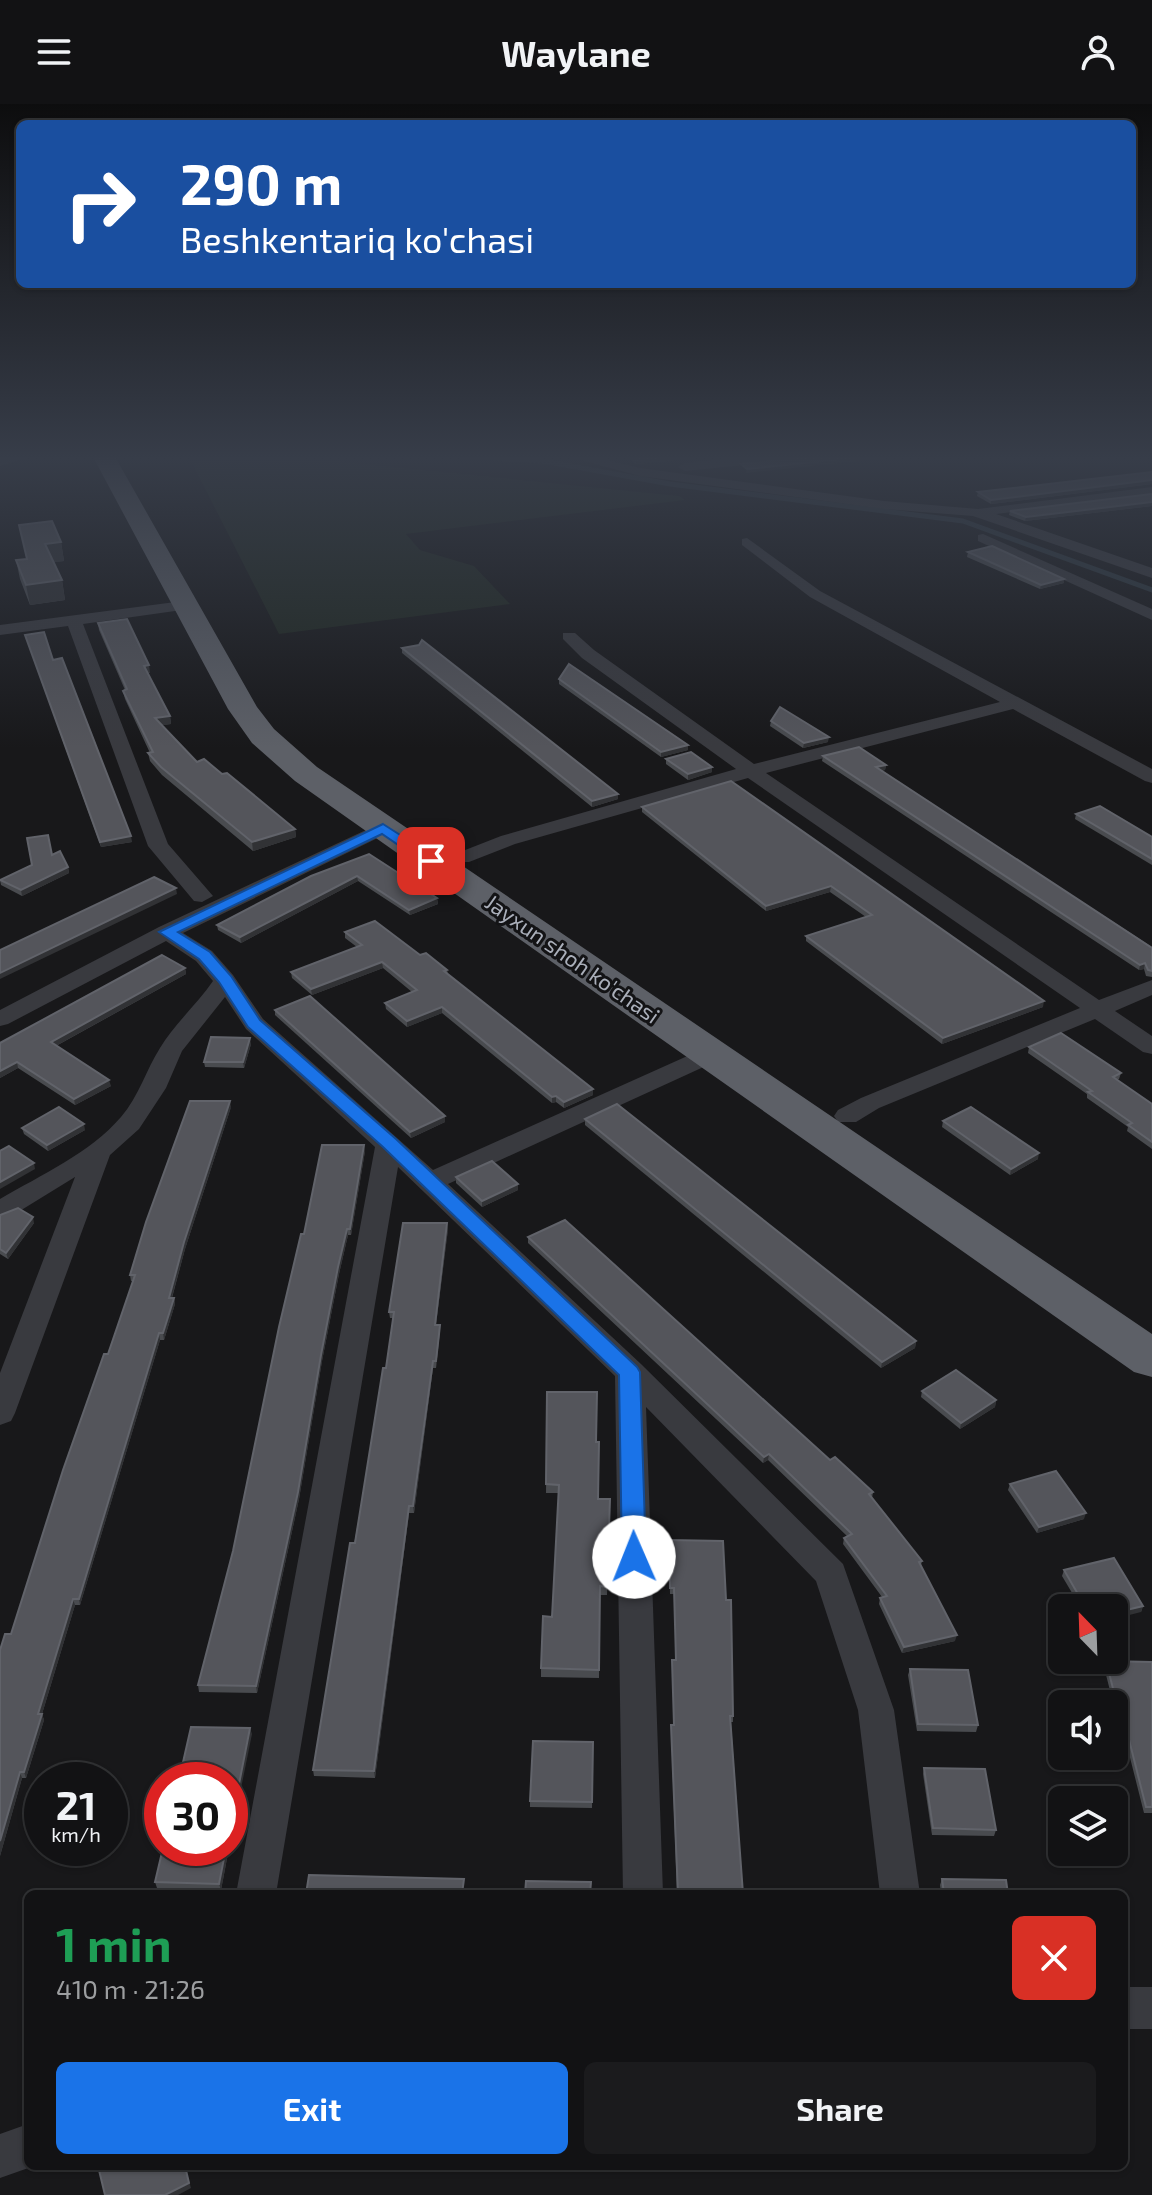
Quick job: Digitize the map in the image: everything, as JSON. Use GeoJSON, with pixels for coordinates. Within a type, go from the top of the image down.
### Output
{"type":"FeatureCollection","features":[{"type":"Feature","properties":{"kind":"highway","name":"Jayxun shoh ko'chasi"},"geometry":{"type":"LineString","coordinates":[[155,553],[243,709],[263,736],[306,774],[1152,1359]]}},
{"type":"Feature","properties":{"kind":"highway","name":"Jayxun shoh ko'chasi"},"geometry":{"type":"LineString","coordinates":[[178,553],[265,698],[289,727],[323,758],[462,858],[1152,1322]]}},
{"type":"Feature","properties":{"kind":"street"},"geometry":{"type":"LineString","coordinates":[[761,553],[815,594],[1152,777]]}},
{"type":"Feature","properties":{"kind":"street"},"geometry":{"type":"LineString","coordinates":[[1015,553],[1152,615]]}},
{"type":"Feature","properties":{"kind":"street"},"geometry":{"type":"LineString","coordinates":[[1093,553],[1152,573]]}},
{"type":"Feature","properties":{"kind":"street"},"geometry":{"type":"LineString","coordinates":[[0,630],[183,606]]}},
{"type":"Feature","properties":{"kind":"street"},"geometry":{"type":"LineString","coordinates":[[74,620],[158,846],[202,896]]}},
{"type":"Feature","properties":{"kind":"street"},"geometry":{"type":"LineString","coordinates":[[569,636],[588,654],[751,771],[1152,1047]]}},
{"type":"Feature","properties":{"kind":"street"},"geometry":{"type":"LineString","coordinates":[[462,858],[508,840],[751,771],[1015,703]]}},
{"type":"Feature","properties":{"kind":"street"},"geometry":{"type":"LineString","coordinates":[[0,1019],[167,932],[383,828]]}},
{"type":"Feature","properties":{"kind":"street"},"geometry":{"type":"LineString","coordinates":[[167,932],[204,956],[225,980],[254,1024],[389,1143],[630,1372],[831,1574],[876,1710],[899,1890]]}},
{"type":"Feature","properties":{"kind":"street"},"geometry":{"type":"LineString","coordinates":[[0,1211],[98,1152],[130,1123],[154,1088],[171,1049],[203,1013],[225,980]]}},
{"type":"Feature","properties":{"kind":"street"},"geometry":{"type":"LineString","coordinates":[[847,1116],[1152,987]]}},
{"type":"Feature","properties":{"kind":"street"},"geometry":{"type":"LineString","coordinates":[[430,1182],[712,1054]]}},
{"type":"Feature","properties":{"kind":"street"},"geometry":{"type":"LineString","coordinates":[[257,1890],[389,1143]]}},
{"type":"Feature","properties":{"kind":"street"},"geometry":{"type":"LineString","coordinates":[[0,1413],[98,1152]]}},
{"type":"Feature","properties":{"kind":"street"},"geometry":{"type":"LineString","coordinates":[[630,1372],[643,1890]]}},
{"type":"Feature","properties":{"kind":"street"},"geometry":{"type":"LineString","coordinates":[[1128,2008],[1152,2008]]}},
{"type":"Feature","properties":{"kind":"street"},"geometry":{"type":"LineString","coordinates":[[0,2156],[24,2147]]}},
{"type":"Feature","properties":{"kind":"shaded area"},"geometry":{"type":"Polygon","coordinates":[[[238,553],[429,553],[474,566],[510,604],[279,634],[238,553]]]}},
{"type":"Feature","properties":{"kind":"building"},"geometry":{"type":"Polygon","coordinates":[[[25,553],[49,553],[62,580],[26,585],[16,560],[27,559],[25,553]]]}},
{"type":"Feature","properties":{"kind":"building"},"geometry":{"type":"Polygon","coordinates":[[[969,553],[1006,553],[1064,579],[1041,585],[969,553]]]}},
{"type":"Feature","properties":{"kind":"building"},"geometry":{"type":"Polygon","coordinates":[[[127,619],[149,665],[144,666],[170,716],[155,718],[197,762],[204,759],[222,774],[227,773],[295,829],[252,842],[148,753],[153,752],[123,691],[127,689],[98,623],[127,619]]]}},
{"type":"Feature","properties":{"kind":"building"},"geometry":{"type":"Polygon","coordinates":[[[44,632],[53,660],[62,658],[131,836],[100,842],[25,635],[44,632]]]}},
{"type":"Feature","properties":{"kind":"building"},"geometry":{"type":"Polygon","coordinates":[[[422,640],[618,794],[592,801],[402,648],[419,645],[422,640]]]}},
{"type":"Feature","properties":{"kind":"building"},"geometry":{"type":"Polygon","coordinates":[[[569,664],[688,745],[661,752],[559,679],[569,664]]]}},
{"type":"Feature","properties":{"kind":"building"},"geometry":{"type":"Polygon","coordinates":[[[780,707],[829,737],[804,743],[771,721],[780,707]]]}},
{"type":"Feature","properties":{"kind":"building"},"geometry":{"type":"Polygon","coordinates":[[[859,747],[886,765],[876,767],[1152,948],[1152,971],[1145,963],[1140,965],[823,756],[859,747]]]}},
{"type":"Feature","properties":{"kind":"building"},"geometry":{"type":"Polygon","coordinates":[[[691,752],[712,767],[688,774],[666,759],[691,752]]]}},
{"type":"Feature","properties":{"kind":"building"},"geometry":{"type":"Polygon","coordinates":[[[731,781],[1044,1001],[943,1038],[806,936],[872,915],[831,886],[766,906],[642,807],[731,781]]]}},
{"type":"Feature","properties":{"kind":"building"},"geometry":{"type":"Polygon","coordinates":[[[1100,806],[1152,837],[1152,859],[1076,814],[1100,806]]]}},
{"type":"Feature","properties":{"kind":"building"},"geometry":{"type":"Polygon","coordinates":[[[48,835],[52,855],[60,851],[68,867],[21,890],[0,880],[32,865],[27,838],[48,835]]]}},
{"type":"Feature","properties":{"kind":"building"},"geometry":{"type":"Polygon","coordinates":[[[369,854],[437,898],[409,910],[357,876],[240,937],[217,925],[311,876],[369,854]]]}},
{"type":"Feature","properties":{"kind":"building"},"geometry":{"type":"Polygon","coordinates":[[[154,877],[176,888],[0,973],[0,950],[154,877]]]}},
{"type":"Feature","properties":{"kind":"building"},"geometry":{"type":"Polygon","coordinates":[[[375,921],[420,955],[426,953],[447,970],[444,971],[593,1089],[564,1102],[556,1096],[552,1097],[442,1007],[407,1021],[385,1003],[417,990],[382,962],[311,989],[291,972],[362,945],[345,932],[375,921]]]}},
{"type":"Feature","properties":{"kind":"building"},"geometry":{"type":"Polygon","coordinates":[[[162,955],[185,968],[51,1042],[109,1080],[74,1099],[17,1062],[0,1071],[0,1043],[162,955]]]}},
{"type":"Feature","properties":{"kind":"building"},"geometry":{"type":"Polygon","coordinates":[[[310,996],[445,1116],[410,1132],[275,1010],[310,996]]]}},
{"type":"Feature","properties":{"kind":"building"},"geometry":{"type":"Polygon","coordinates":[[[1061,1033],[1121,1073],[1113,1077],[1152,1104],[1152,1142],[1128,1125],[1132,1123],[1088,1092],[1092,1091],[1029,1047],[1061,1033]]]}},
{"type":"Feature","properties":{"kind":"building"},"geometry":{"type":"Polygon","coordinates":[[[211,1037],[250,1038],[243,1062],[204,1062],[211,1037]]]}},
{"type":"Feature","properties":{"kind":"building"},"geometry":{"type":"Polygon","coordinates":[[[190,1101],[230,1101],[184,1242],[169,1298],[174,1298],[163,1333],[159,1333],[79,1599],[73,1599],[38,1714],[42,1714],[27,1762],[24,1762],[24,1772],[20,1772],[0,1841],[0,1650],[5,1634],[11,1634],[63,1470],[135,1275],[130,1275],[190,1101]]]}},
{"type":"Feature","properties":{"kind":"building"},"geometry":{"type":"Polygon","coordinates":[[[617,1104],[916,1341],[882,1362],[585,1119],[617,1104]]]}},
{"type":"Feature","properties":{"kind":"building"},"geometry":{"type":"Polygon","coordinates":[[[59,1107],[84,1124],[47,1145],[22,1128],[59,1107]]]}},
{"type":"Feature","properties":{"kind":"building"},"geometry":{"type":"Polygon","coordinates":[[[971,1107],[1039,1153],[1011,1169],[943,1121],[971,1107]]]}},
{"type":"Feature","properties":{"kind":"building"},"geometry":{"type":"Polygon","coordinates":[[[322,1145],[364,1145],[350,1229],[347,1229],[338,1267],[321,1355],[298,1492],[256,1686],[198,1685],[233,1551],[279,1327],[301,1234],[304,1234],[322,1145]]]}},
{"type":"Feature","properties":{"kind":"building"},"geometry":{"type":"Polygon","coordinates":[[[9,1146],[34,1163],[0,1182],[0,1151],[9,1146]]]}},
{"type":"Feature","properties":{"kind":"building"},"geometry":{"type":"Polygon","coordinates":[[[492,1161],[518,1184],[482,1201],[456,1177],[492,1161]]]}},
{"type":"Feature","properties":{"kind":"building"},"geometry":{"type":"Polygon","coordinates":[[[18,1208],[33,1217],[6,1253],[0,1249],[0,1215],[18,1208]]]}},
{"type":"Feature","properties":{"kind":"building"},"geometry":{"type":"Polygon","coordinates":[[[565,1220],[830,1460],[835,1457],[873,1492],[869,1494],[922,1561],[919,1562],[957,1635],[904,1647],[880,1598],[887,1596],[844,1538],[852,1534],[769,1454],[764,1457],[528,1237],[565,1220]]]}},
{"type":"Feature","properties":{"kind":"building"},"geometry":{"type":"Polygon","coordinates":[[[403,1223],[447,1223],[435,1325],[440,1325],[436,1361],[433,1361],[413,1506],[409,1506],[374,1771],[313,1770],[350,1543],[355,1543],[383,1368],[386,1368],[394,1312],[389,1312],[403,1223]]]}},
{"type":"Feature","properties":{"kind":"building"},"geometry":{"type":"Polygon","coordinates":[[[956,1370],[996,1400],[961,1423],[922,1391],[956,1370]]]}},
{"type":"Feature","properties":{"kind":"building"},"geometry":{"type":"Polygon","coordinates":[[[547,1392],[597,1392],[598,1499],[610,1499],[607,1587],[600,1586],[599,1670],[541,1668],[543,1616],[552,1617],[559,1485],[546,1484],[547,1392]]]}},
{"type":"Feature","properties":{"kind":"building"},"geometry":{"type":"Polygon","coordinates":[[[1056,1471],[1086,1513],[1039,1527],[1010,1484],[1056,1471]]]}},
{"type":"Feature","properties":{"kind":"building"},"geometry":{"type":"Polygon","coordinates":[[[669,1540],[723,1541],[726,1600],[731,1600],[733,1716],[730,1716],[743,1890],[678,1890],[671,1725],[674,1725],[672,1660],[676,1660],[674,1588],[670,1588],[669,1540]]]}},
{"type":"Feature","properties":{"kind":"building"},"geometry":{"type":"Polygon","coordinates":[[[1114,1558],[1143,1606],[1128,1610],[1128,1594],[1078,1594],[1064,1570],[1114,1558]]]}},
{"type":"Feature","properties":{"kind":"building"},"geometry":{"type":"Polygon","coordinates":[[[1128,1661],[1152,1662],[1152,1807],[1146,1807],[1128,1736],[1128,1690],[1113,1690],[1109,1674],[1128,1674],[1128,1661]]]}},
{"type":"Feature","properties":{"kind":"building"},"geometry":{"type":"Polygon","coordinates":[[[910,1669],[968,1670],[978,1725],[918,1724],[910,1669]]]}},
{"type":"Feature","properties":{"kind":"building"},"geometry":{"type":"Polygon","coordinates":[[[191,1727],[250,1728],[243,1762],[183,1762],[191,1727]]]}},
{"type":"Feature","properties":{"kind":"building"},"geometry":{"type":"Polygon","coordinates":[[[533,1741],[593,1742],[592,1802],[530,1801],[533,1741]]]}},
{"type":"Feature","properties":{"kind":"building"},"geometry":{"type":"Polygon","coordinates":[[[924,1768],[985,1769],[996,1830],[933,1828],[924,1768]]]}},
{"type":"Feature","properties":{"kind":"building"},"geometry":{"type":"Polygon","coordinates":[[[159,1866],[222,1866],[219,1884],[155,1882],[159,1866]]]}},
{"type":"Feature","properties":{"kind":"building"},"geometry":{"type":"Polygon","coordinates":[[[309,1875],[464,1879],[463,1890],[307,1890],[309,1875]]]}},
{"type":"Feature","properties":{"kind":"building"},"geometry":{"type":"Polygon","coordinates":[[[942,1879],[1006,1880],[1007,1890],[943,1890],[942,1879]]]}},
{"type":"Feature","properties":{"kind":"building"},"geometry":{"type":"Polygon","coordinates":[[[526,1881],[591,1882],[590,1890],[525,1890],[526,1881]]]}},
{"type":"Feature","properties":{"kind":"building"},"geometry":{"type":"Polygon","coordinates":[[[99,2170],[186,2170],[189,2183],[165,2195],[105,2195],[99,2170]]]}},
{"type":"Feature","properties":{"kind":"waterway"},"geometry":{"type":"LineString","coordinates":[[1050,553],[1152,590]]}},
{"type":"Feature","properties":{"kind":"route"},"geometry":{"type":"LineString","coordinates":[[431,861],[383,828],[167,932],[204,956],[225,980],[254,1024],[389,1143],[630,1372],[634,1557]]}}]}
